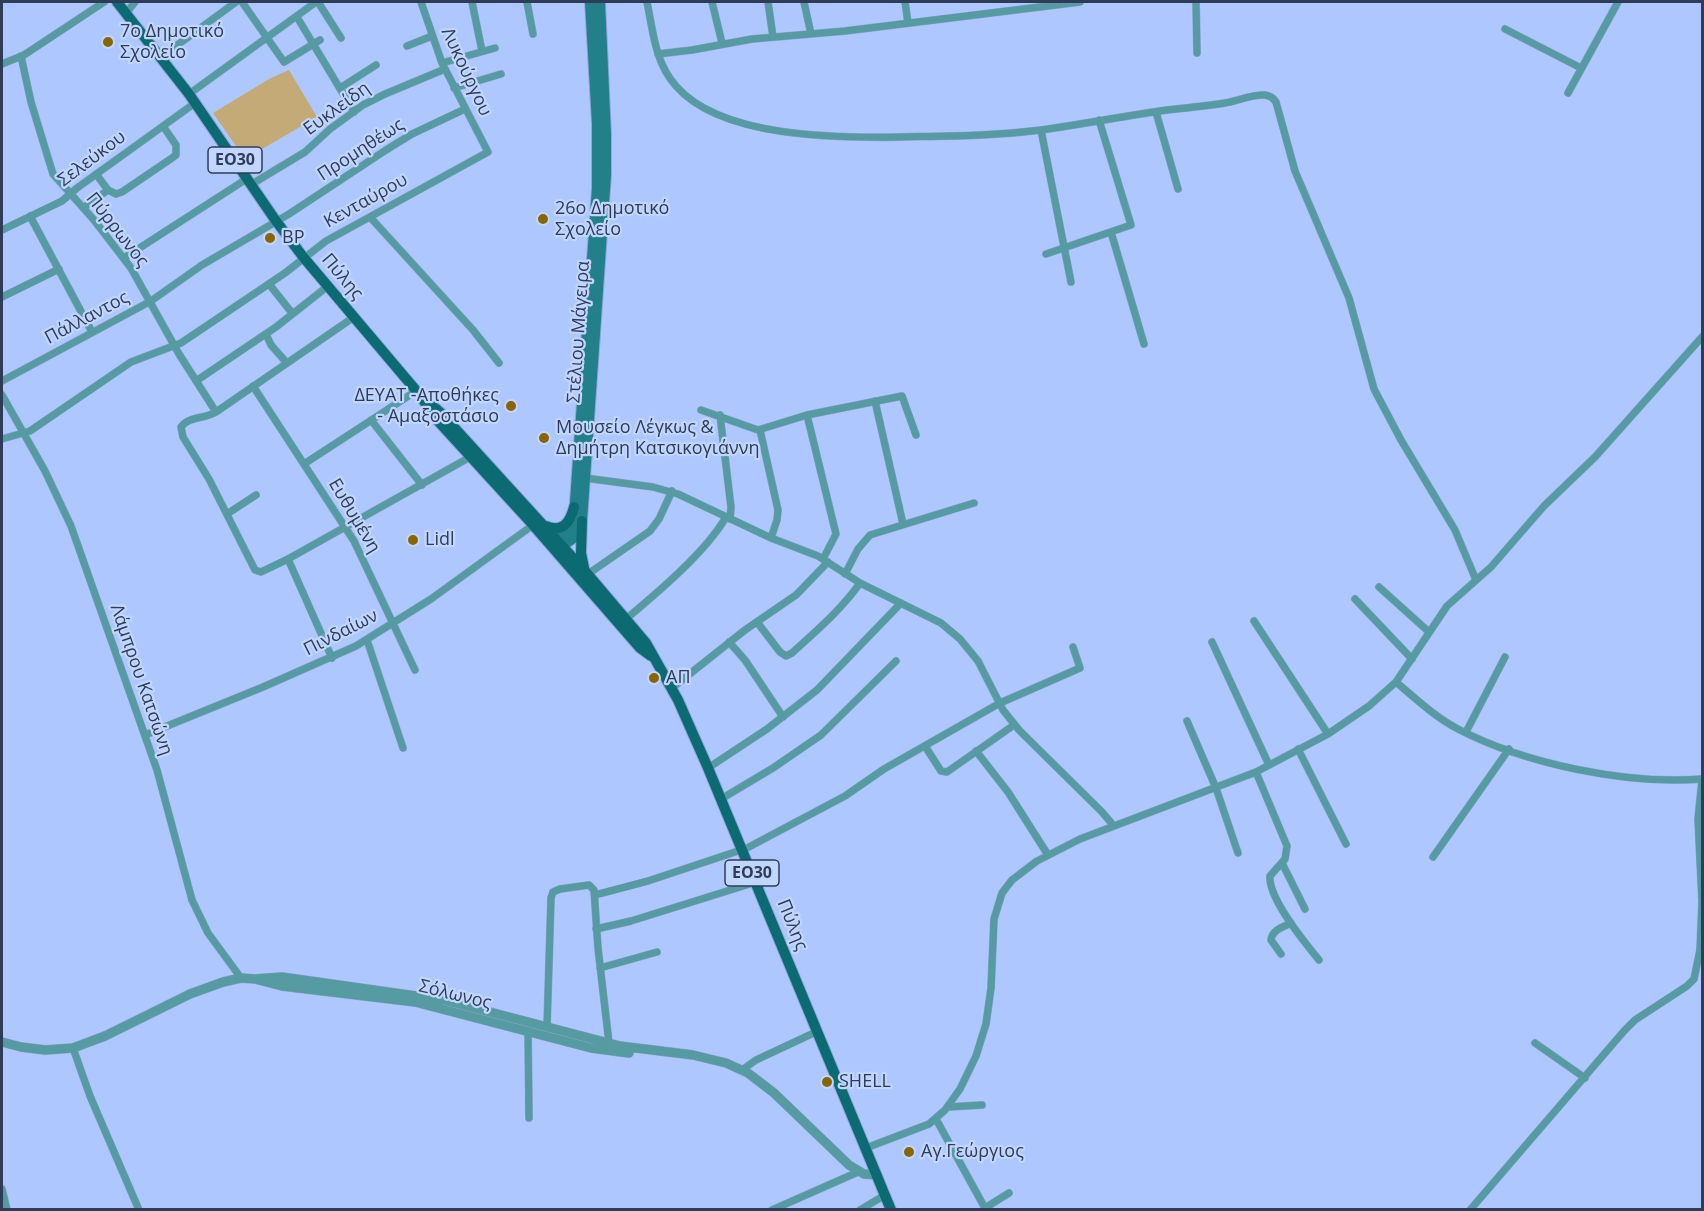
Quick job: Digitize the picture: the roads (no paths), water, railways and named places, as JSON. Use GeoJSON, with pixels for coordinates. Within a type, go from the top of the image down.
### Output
{"type":"FeatureCollection","features":[{"type":"Feature","properties":{"kind":"main road","name":"Πύλης"},"geometry":{"type":"LineString","coordinates":[[117,2],[192,99],[304,258],[418,393],[432,403],[474,455],[557,546],[640,648],[653,658]]}},
{"type":"Feature","properties":{"kind":"main road","name":"Στέλιου Μάγειρα"},"geometry":{"type":"LineString","coordinates":[[557,546],[572,526],[597,188],[597,124],[590,2]]}},
{"type":"Feature","properties":{"kind":"main road","name":"Στέλιου Μάγειρα"},"geometry":{"type":"LineString","coordinates":[[582,521],[606,176],[600,2]]}},
{"type":"Feature","properties":{"kind":"main road"},"geometry":{"type":"LineString","coordinates":[[537,524],[552,529],[561,528],[569,521],[574,507]]}},
{"type":"Feature","properties":{"kind":"main road"},"geometry":{"type":"LineString","coordinates":[[557,546],[575,537],[582,521]]}},
{"type":"Feature","properties":{"kind":"main road"},"geometry":{"type":"LineString","coordinates":[[582,521],[580,553],[587,572]]}},
{"type":"Feature","properties":{"kind":"main road","name":"Πύλης"},"geometry":{"type":"LineString","coordinates":[[557,546],[587,572],[626,619],[645,643],[672,688],[756,882],[891,1209]]}},
{"type":"Feature","properties":{"kind":"street"},"geometry":{"type":"LineString","coordinates":[[2,64],[21,56],[104,2]]}},
{"type":"Feature","properties":{"kind":"street"},"geometry":{"type":"LineString","coordinates":[[126,13],[135,2]]}},
{"type":"Feature","properties":{"kind":"street"},"geometry":{"type":"LineString","coordinates":[[161,57],[236,2]]}},
{"type":"Feature","properties":{"kind":"street"},"geometry":{"type":"LineString","coordinates":[[242,2],[284,62],[317,42]]}},
{"type":"Feature","properties":{"kind":"street"},"geometry":{"type":"LineString","coordinates":[[317,2],[341,38]]}},
{"type":"Feature","properties":{"kind":"street","name":"Σελεύκου"},"geometry":{"type":"LineString","coordinates":[[2,230],[62,201],[163,126],[192,99],[317,2]]}},
{"type":"Feature","properties":{"kind":"street","name":"Λυκούργου"},"geometry":{"type":"LineString","coordinates":[[421,2],[444,66],[488,152]]}},
{"type":"Feature","properties":{"kind":"street"},"geometry":{"type":"LineString","coordinates":[[472,2],[482,51]]}},
{"type":"Feature","properties":{"kind":"street"},"geometry":{"type":"LineString","coordinates":[[526,2],[533,34]]}},
{"type":"Feature","properties":{"kind":"street"},"geometry":{"type":"LineString","coordinates":[[647,2],[658,54],[666,74],[680,91],[697,104],[737,120],[814,136],[959,137],[1041,130],[1271,96],[1276,102],[1295,171],[1349,298],[1374,389],[1401,440],[1455,530],[1476,580]]}},
{"type":"Feature","properties":{"kind":"street"},"geometry":{"type":"LineString","coordinates":[[712,2],[722,44]]}},
{"type":"Feature","properties":{"kind":"street"},"geometry":{"type":"LineString","coordinates":[[768,2],[773,37]]}},
{"type":"Feature","properties":{"kind":"street"},"geometry":{"type":"LineString","coordinates":[[804,2],[812,34]]}},
{"type":"Feature","properties":{"kind":"street"},"geometry":{"type":"LineString","coordinates":[[905,2],[908,23]]}},
{"type":"Feature","properties":{"kind":"street"},"geometry":{"type":"LineString","coordinates":[[658,54],[692,51],[773,37],[1000,13],[1080,2]]}},
{"type":"Feature","properties":{"kind":"street"},"geometry":{"type":"LineString","coordinates":[[1196,2],[1197,53]]}},
{"type":"Feature","properties":{"kind":"street"},"geometry":{"type":"LineString","coordinates":[[1568,93],[1618,2]]}},
{"type":"Feature","properties":{"kind":"street"},"geometry":{"type":"LineString","coordinates":[[297,17],[317,42],[354,112]]}},
{"type":"Feature","properties":{"kind":"street"},"geometry":{"type":"LineString","coordinates":[[1505,29],[1581,68]]}},
{"type":"Feature","properties":{"kind":"street"},"geometry":{"type":"LineString","coordinates":[[407,46],[432,36]]}},
{"type":"Feature","properties":{"kind":"street","name":"Ευκλείδη"},"geometry":{"type":"LineString","coordinates":[[124,258],[250,181],[305,152],[322,135],[354,112],[385,94],[444,66],[495,48]]}},
{"type":"Feature","properties":{"kind":"street","name":"Πύρρωνος"},"geometry":{"type":"LineString","coordinates":[[21,56],[31,102],[53,174],[124,258],[216,412]]}},
{"type":"Feature","properties":{"kind":"street"},"geometry":{"type":"LineString","coordinates":[[340,88],[375,65]]}},
{"type":"Feature","properties":{"kind":"street"},"geometry":{"type":"LineString","coordinates":[[454,88],[501,74]]}},
{"type":"Feature","properties":{"kind":"street","name":"Προμηθέως"},"geometry":{"type":"LineString","coordinates":[[276,220],[319,195],[394,145],[465,109]]}},
{"type":"Feature","properties":{"kind":"street"},"geometry":{"type":"LineString","coordinates":[[1156,112],[1178,189]]}},
{"type":"Feature","properties":{"kind":"street"},"geometry":{"type":"LineString","coordinates":[[1046,254],[1131,225],[1100,120]]}},
{"type":"Feature","properties":{"kind":"street"},"geometry":{"type":"LineString","coordinates":[[96,174],[108,190],[116,194],[176,154],[176,146],[163,126]]}},
{"type":"Feature","properties":{"kind":"street"},"geometry":{"type":"LineString","coordinates":[[1041,130],[1071,282]]}},
{"type":"Feature","properties":{"kind":"street","name":"Κενταύρου"},"geometry":{"type":"LineString","coordinates":[[2,439],[25,433],[131,362],[175,345],[269,284],[326,241],[488,152]]}},
{"type":"Feature","properties":{"kind":"street"},"geometry":{"type":"LineString","coordinates":[[83,208],[108,190]]}},
{"type":"Feature","properties":{"kind":"street"},"geometry":{"type":"LineString","coordinates":[[30,216],[92,333]]}},
{"type":"Feature","properties":{"kind":"street"},"geometry":{"type":"LineString","coordinates":[[370,217],[473,330],[499,363]]}},
{"type":"Feature","properties":{"kind":"street","name":"Πάλλαντος"},"geometry":{"type":"LineString","coordinates":[[2,381],[151,301],[202,265],[276,220]]}},
{"type":"Feature","properties":{"kind":"street"},"geometry":{"type":"LineString","coordinates":[[1111,232],[1144,344]]}},
{"type":"Feature","properties":{"kind":"street"},"geometry":{"type":"LineString","coordinates":[[2,297],[59,269]]}},
{"type":"Feature","properties":{"kind":"street"},"geometry":{"type":"LineString","coordinates":[[269,284],[292,313]]}},
{"type":"Feature","properties":{"kind":"street"},"geometry":{"type":"LineString","coordinates":[[196,381],[266,334],[328,286]]}},
{"type":"Feature","properties":{"kind":"street"},"geometry":{"type":"LineString","coordinates":[[354,317],[216,412],[185,422],[181,431],[256,571],[264,571],[288,559],[474,455]]}},
{"type":"Feature","properties":{"kind":"street"},"geometry":{"type":"LineString","coordinates":[[266,334],[271,345],[286,362]]}},
{"type":"Feature","properties":{"kind":"street"},"geometry":{"type":"LineString","coordinates":[[866,1148],[918,1130],[936,1119],[948,1107],[970,1070],[986,1024],[991,988],[993,927],[1000,898],[1007,885],[1017,875],[1048,855],[1113,825],[1256,772],[1328,734],[1369,706],[1396,682],[1447,606],[1491,567],[1544,506],[1595,458],[1702,337]]}},
{"type":"Feature","properties":{"kind":"street","name":"Ευθυμένη"},"geometry":{"type":"LineString","coordinates":[[253,386],[346,526],[415,670]]}},
{"type":"Feature","properties":{"kind":"street"},"geometry":{"type":"LineString","coordinates":[[304,464],[370,420],[418,393]]}},
{"type":"Feature","properties":{"kind":"street","name":"Λάμπρου Κατσώνη"},"geometry":{"type":"LineString","coordinates":[[2,395],[25,433],[71,526],[157,770],[190,894],[208,933],[241,978]]}},
{"type":"Feature","properties":{"kind":"street"},"geometry":{"type":"LineString","coordinates":[[701,410],[720,415],[751,429],[760,430],[807,416],[902,396],[916,435]]}},
{"type":"Feature","properties":{"kind":"street"},"geometry":{"type":"LineString","coordinates":[[875,401],[903,524]]}},
{"type":"Feature","properties":{"kind":"street"},"geometry":{"type":"LineString","coordinates":[[626,619],[674,576],[728,518],[731,507],[720,415]]}},
{"type":"Feature","properties":{"kind":"street"},"geometry":{"type":"LineString","coordinates":[[672,688],[729,642],[796,595],[826,561],[836,534],[807,416]]}},
{"type":"Feature","properties":{"kind":"street"},"geometry":{"type":"LineString","coordinates":[[370,420],[422,485]]}},
{"type":"Feature","properties":{"kind":"street"},"geometry":{"type":"LineString","coordinates":[[760,430],[778,510],[771,538]]}},
{"type":"Feature","properties":{"kind":"street"},"geometry":{"type":"LineString","coordinates":[[585,478],[672,491],[771,538],[826,561],[860,583],[940,623],[964,643],[985,672],[1000,704],[1014,725],[1113,825]]}},
{"type":"Feature","properties":{"kind":"street"},"geometry":{"type":"LineString","coordinates":[[587,572],[650,531],[659,519],[672,491]]}},
{"type":"Feature","properties":{"kind":"street"},"geometry":{"type":"LineString","coordinates":[[227,514],[256,495]]}},
{"type":"Feature","properties":{"kind":"street"},"geometry":{"type":"LineString","coordinates":[[845,574],[865,538],[878,531],[974,503]]}},
{"type":"Feature","properties":{"kind":"street","name":"Πινδαίων"},"geometry":{"type":"LineString","coordinates":[[145,735],[332,658],[367,640],[537,524]]}},
{"type":"Feature","properties":{"kind":"street"},"geometry":{"type":"LineString","coordinates":[[288,559],[332,658]]}},
{"type":"Feature","properties":{"kind":"street"},"geometry":{"type":"LineString","coordinates":[[757,622],[780,652],[786,656],[823,625],[860,583]]}},
{"type":"Feature","properties":{"kind":"street"},"geometry":{"type":"LineString","coordinates":[[1379,587],[1429,632]]}},
{"type":"Feature","properties":{"kind":"street"},"geometry":{"type":"LineString","coordinates":[[1354,599],[1412,659]]}},
{"type":"Feature","properties":{"kind":"street"},"geometry":{"type":"LineString","coordinates":[[708,768],[726,758],[783,717],[829,679],[901,603]]}},
{"type":"Feature","properties":{"kind":"street"},"geometry":{"type":"LineString","coordinates":[[1254,621],[1328,734]]}},
{"type":"Feature","properties":{"kind":"street"},"geometry":{"type":"LineString","coordinates":[[367,640],[403,748]]}},
{"type":"Feature","properties":{"kind":"street"},"geometry":{"type":"LineString","coordinates":[[729,642],[745,660],[783,717]]}},
{"type":"Feature","properties":{"kind":"street"},"geometry":{"type":"LineString","coordinates":[[1212,642],[1269,765]]}},
{"type":"Feature","properties":{"kind":"street"},"geometry":{"type":"LineString","coordinates":[[595,895],[648,882],[742,850],[845,796],[884,769],[1000,704],[1080,668],[1073,647]]}},
{"type":"Feature","properties":{"kind":"street"},"geometry":{"type":"LineString","coordinates":[[1466,732],[1505,657]]}},
{"type":"Feature","properties":{"kind":"street"},"geometry":{"type":"LineString","coordinates":[[721,799],[773,768],[821,735],[896,660]]}},
{"type":"Feature","properties":{"kind":"street"},"geometry":{"type":"LineString","coordinates":[[1396,682],[1447,721],[1466,732],[1538,760],[1586,771],[1667,781],[1702,779],[1698,819],[1700,950],[1694,979],[1635,1020],[1470,1209]]}},
{"type":"Feature","properties":{"kind":"street"},"geometry":{"type":"LineString","coordinates":[[1187,720],[1216,788],[1238,853]]}},
{"type":"Feature","properties":{"kind":"street"},"geometry":{"type":"LineString","coordinates":[[925,747],[938,767],[948,772],[1014,725]]}},
{"type":"Feature","properties":{"kind":"street"},"geometry":{"type":"LineString","coordinates":[[1298,749],[1346,844]]}},
{"type":"Feature","properties":{"kind":"street"},"geometry":{"type":"LineString","coordinates":[[1433,857],[1509,749]]}},
{"type":"Feature","properties":{"kind":"street"},"geometry":{"type":"LineString","coordinates":[[976,751],[1008,792],[1048,855]]}},
{"type":"Feature","properties":{"kind":"street"},"geometry":{"type":"LineString","coordinates":[[1256,772],[1286,841],[1287,852],[1282,863],[1273,871],[1270,880],[1291,924],[1318,960]]}},
{"type":"Feature","properties":{"kind":"street"},"geometry":{"type":"LineString","coordinates":[[1282,863],[1305,909]]}},
{"type":"Feature","properties":{"kind":"street"},"geometry":{"type":"LineString","coordinates":[[596,929],[699,901],[756,882]]}},
{"type":"Feature","properties":{"kind":"street"},"geometry":{"type":"LineString","coordinates":[[547,1027],[551,898],[554,892],[560,889],[592,886],[595,895],[596,929],[609,1043]]}},
{"type":"Feature","properties":{"kind":"street"},"geometry":{"type":"LineString","coordinates":[[596,918],[608,926]]}},
{"type":"Feature","properties":{"kind":"street"},"geometry":{"type":"LineString","coordinates":[[1281,954],[1271,936],[1274,932],[1291,924]]}},
{"type":"Feature","properties":{"kind":"street"},"geometry":{"type":"LineString","coordinates":[[600,968],[657,952]]}},
{"type":"Feature","properties":{"kind":"street","name":"Σόλωνος"},"geometry":{"type":"LineString","coordinates":[[2,1042],[45,1050],[73,1048],[99,1039],[190,994],[230,979],[282,976],[416,995],[444,1000],[609,1043],[726,1063],[742,1070],[774,1093],[858,1172]]}},
{"type":"Feature","properties":{"kind":"street","name":"Σόλωνος"},"geometry":{"type":"LineString","coordinates":[[255,979],[282,986],[415,1002],[591,1048],[630,1053],[646,1051]]}},
{"type":"Feature","properties":{"kind":"street"},"geometry":{"type":"LineString","coordinates":[[742,1070],[756,1060],[818,1030]]}},
{"type":"Feature","properties":{"kind":"street"},"geometry":{"type":"LineString","coordinates":[[528,1031],[529,1118]]}},
{"type":"Feature","properties":{"kind":"street"},"geometry":{"type":"LineString","coordinates":[[1535,1043],[1585,1078]]}},
{"type":"Feature","properties":{"kind":"street"},"geometry":{"type":"LineString","coordinates":[[73,1048],[90,1096],[139,1209]]}},
{"type":"Feature","properties":{"kind":"street"},"geometry":{"type":"LineString","coordinates":[[948,1107],[982,1105]]}},
{"type":"Feature","properties":{"kind":"street"},"geometry":{"type":"LineString","coordinates":[[936,1119],[985,1209],[1009,1193]]}},
{"type":"Feature","properties":{"kind":"street"},"geometry":{"type":"LineString","coordinates":[[772,1209],[858,1172],[871,1176],[877,1175]]}},
{"type":"Feature","properties":{"kind":"street"},"geometry":{"type":"LineString","coordinates":[[2,1189],[7,1209]]}},
{"type":"Feature","properties":{"kind":"street"},"geometry":{"type":"LineString","coordinates":[[860,1209],[885,1195]]}},
{"type":"Feature","properties":{"kind":"place","name":"7ο Δημοτικό Σχολείο"},"geometry":{"type":"Point","coordinates":[108,42]}},
{"type":"Feature","properties":{"kind":"place","name":"26ο Δημοτικό Σχολείο"},"geometry":{"type":"Point","coordinates":[543,219]}},
{"type":"Feature","properties":{"kind":"place","name":"BP"},"geometry":{"type":"Point","coordinates":[270,238]}},
{"type":"Feature","properties":{"kind":"place","name":"ΔΕΥΑΤ -Αποθήκες - Αμαξοστάσιο"},"geometry":{"type":"Point","coordinates":[511,406]}},
{"type":"Feature","properties":{"kind":"place","name":"Μουσείο Λέγκως & Δημήτρη Κατσικογιάννη"},"geometry":{"type":"Point","coordinates":[544,438]}},
{"type":"Feature","properties":{"kind":"place","name":"Lidl"},"geometry":{"type":"Point","coordinates":[413,540]}},
{"type":"Feature","properties":{"kind":"place","name":"ΑΠ"},"geometry":{"type":"Point","coordinates":[654,678]}},
{"type":"Feature","properties":{"kind":"place","name":"SHELL"},"geometry":{"type":"Point","coordinates":[827,1082]}},
{"type":"Feature","properties":{"kind":"place","name":"Αγ.Γεώργιος"},"geometry":{"type":"Point","coordinates":[909,1152]}}]}
